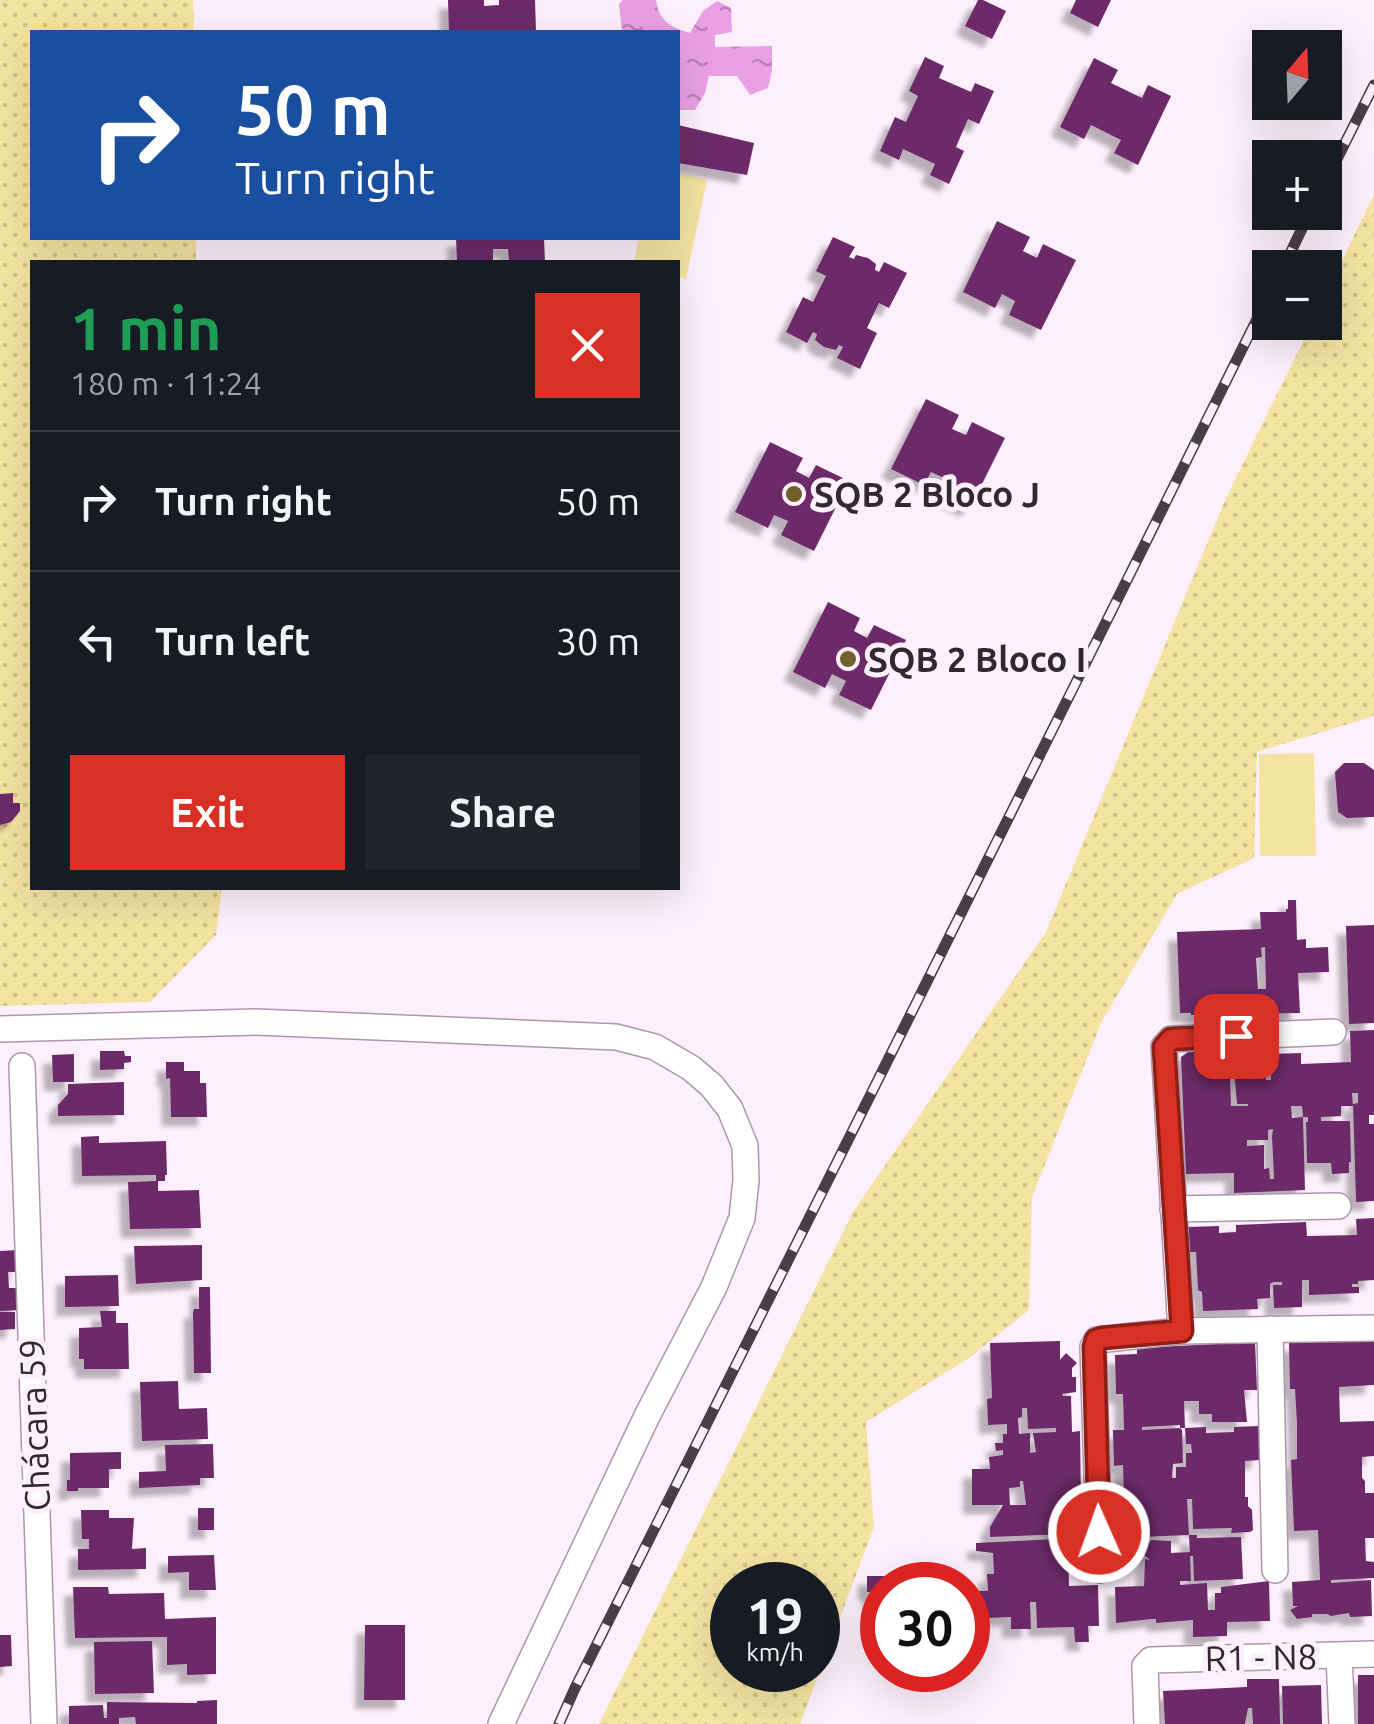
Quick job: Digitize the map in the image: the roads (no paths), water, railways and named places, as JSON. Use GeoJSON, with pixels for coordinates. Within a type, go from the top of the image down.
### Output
{"type":"FeatureCollection","features":[{"type":"Feature","properties":{"kind":"street"},"geometry":{"type":"LineString","coordinates":[[0,1029],[256,1022],[616,1037],[655,1048],[691,1068],[730,1109],[744,1146],[742,1218],[714,1287],[647,1416],[501,1724]]}},
{"type":"Feature","properties":{"kind":"street"},"geometry":{"type":"LineString","coordinates":[[1182,1331],[1164,1047],[1171,1039],[1333,1032]]}},
{"type":"Feature","properties":{"kind":"street","name":"Chácara 59"},"geometry":{"type":"LineString","coordinates":[[22,1066],[44,1724]]}},
{"type":"Feature","properties":{"kind":"street"},"geometry":{"type":"LineString","coordinates":[[1174,1209],[1338,1206]]}},
{"type":"Feature","properties":{"kind":"street"},"geometry":{"type":"LineString","coordinates":[[1100,1570],[1096,1340],[1182,1331],[1374,1328]]}},
{"type":"Feature","properties":{"kind":"street"},"geometry":{"type":"LineString","coordinates":[[1270,1329],[1275,1570]]}},
{"type":"Feature","properties":{"kind":"street","name":"R1 - N8"},"geometry":{"type":"LineString","coordinates":[[1147,1724],[1147,1661],[1374,1654]]}},
{"type":"Feature","properties":{"kind":"street"},"geometry":{"type":"LineString","coordinates":[[1339,1656],[1342,1724]]}},
{"type":"Feature","properties":{"kind":"water"},"geometry":{"type":"Polygon","coordinates":[[[623,0],[656,0],[667,22],[690,33],[703,11],[717,1],[731,8],[732,32],[715,35],[715,47],[772,46],[768,88],[750,95],[737,76],[709,76],[695,110],[680,110],[680,30],[622,30],[619,4],[623,0]]]}},
{"type":"Feature","properties":{"kind":"railway"},"geometry":{"type":"LineString","coordinates":[[1342,149],[1374,85]]}},
{"type":"Feature","properties":{"kind":"railway"},"geometry":{"type":"LineString","coordinates":[[1292,250],[1301,230]]}},
{"type":"Feature","properties":{"kind":"railway"},"geometry":{"type":"LineString","coordinates":[[559,1724],[1252,329]]}},
{"type":"Feature","properties":{"kind":"place","name":"SQB 2 Bloco J"},"geometry":{"type":"Point","coordinates":[794,494]}},
{"type":"Feature","properties":{"kind":"place","name":"SQB 2 Bloco I"},"geometry":{"type":"Point","coordinates":[848,659]}}]}
